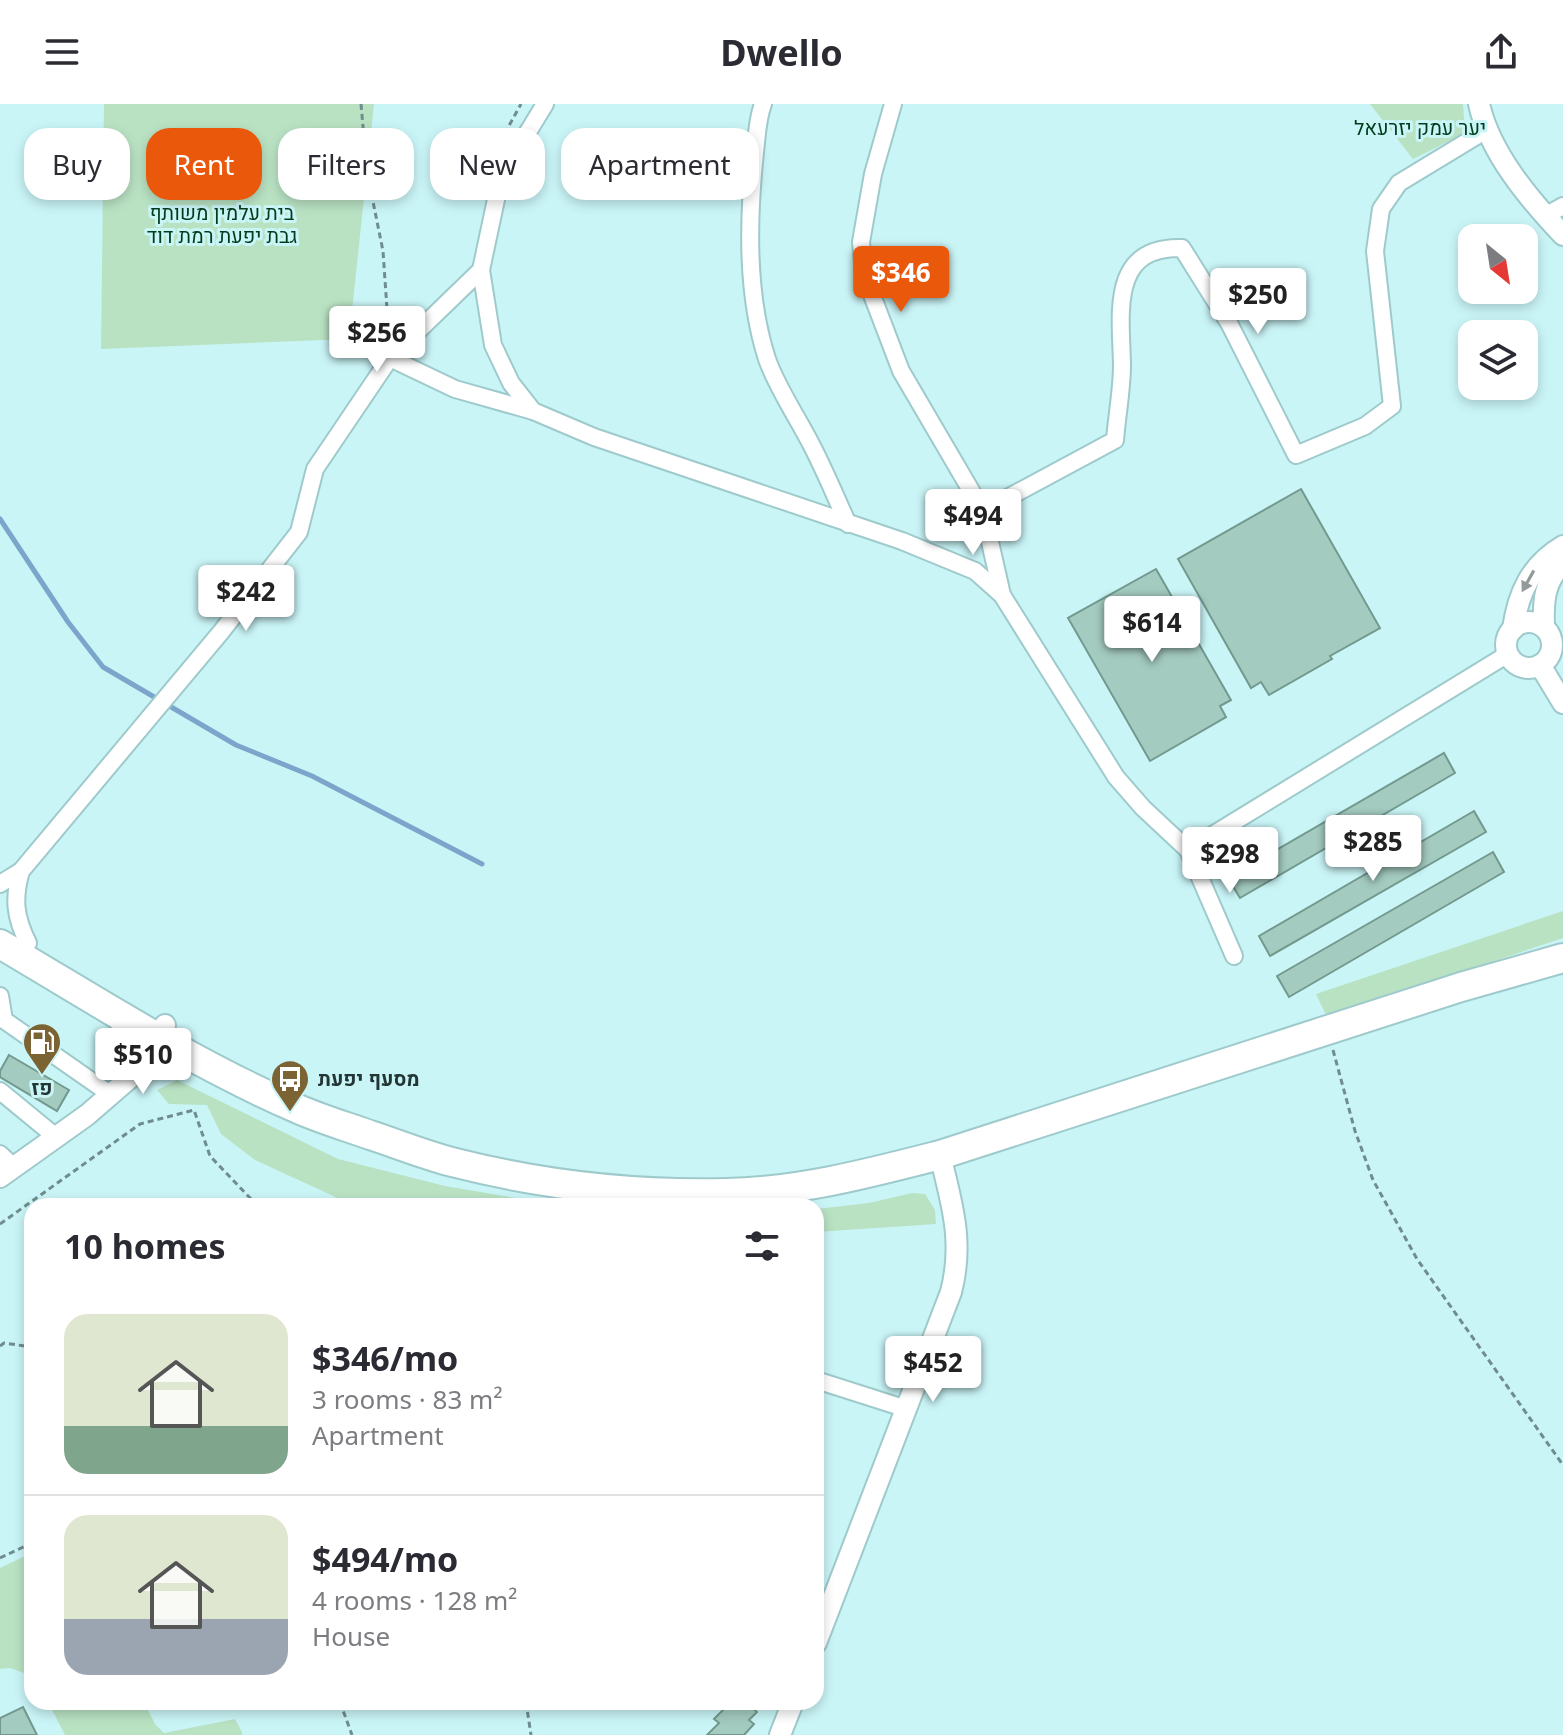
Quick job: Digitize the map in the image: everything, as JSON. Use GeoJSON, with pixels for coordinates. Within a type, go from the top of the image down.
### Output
{"type":"FeatureCollection","features":[{"type":"Feature","properties":{"kind":"highway"},"geometry":{"type":"LineString","coordinates":[[0,926],[167,1038]]}},
{"type":"Feature","properties":{"kind":"highway"},"geometry":{"type":"LineString","coordinates":[[0,944],[122,1017],[392,1142],[454,1163],[581,1186],[701,1193],[799,1186],[940,1155],[1461,987],[1563,958]]}},
{"type":"Feature","properties":{"kind":"highway"},"geometry":{"type":"LineString","coordinates":[[122,1017],[137,1044],[140,1063],[166,1055],[167,1038]]}},
{"type":"Feature","properties":{"kind":"street"},"geometry":{"type":"LineString","coordinates":[[533,411],[511,383],[493,345],[481,270],[501,176],[545,104]]}},
{"type":"Feature","properties":{"kind":"street"},"geometry":{"type":"LineString","coordinates":[[763,104],[751,186],[755,301],[767,357],[780,389],[812,445],[848,524]]}},
{"type":"Feature","properties":{"kind":"street"},"geometry":{"type":"LineString","coordinates":[[893,104],[870,188],[861,242],[864,274],[901,371],[983,511],[1002,595]]}},
{"type":"Feature","properties":{"kind":"street"},"geometry":{"type":"LineString","coordinates":[[1479,104],[1488,129],[1513,173],[1554,211],[1563,235]]}},
{"type":"Feature","properties":{"kind":"street"},"geometry":{"type":"LineString","coordinates":[[983,511],[1115,440],[1122,365],[1119,336],[1123,288],[1136,260],[1163,248],[1182,248],[1229,323],[1296,455],[1365,426],[1392,406],[1375,251],[1381,209],[1399,183],[1488,129]]}},
{"type":"Feature","properties":{"kind":"street"},"geometry":{"type":"LineString","coordinates":[[0,884],[21,871],[221,632],[299,532],[315,469],[390,358],[481,270]]}},
{"type":"Feature","properties":{"kind":"street"},"geometry":{"type":"LineString","coordinates":[[390,358],[455,389],[533,411],[594,437],[951,560],[975,571],[1002,595],[1116,777],[1143,808],[1188,850],[1234,956]]}},
{"type":"Feature","properties":{"kind":"street"},"geometry":{"type":"LineString","coordinates":[[1513,629],[1530,622],[1544,627],[1552,639],[1552,646],[1550,654],[1540,665],[1518,665],[1508,654],[1507,638],[1513,629],[1520,595],[1534,570],[1543,559],[1563,546]]}},
{"type":"Feature","properties":{"kind":"street"},"geometry":{"type":"LineString","coordinates":[[1544,627],[1546,590],[1551,576],[1563,563]]}},
{"type":"Feature","properties":{"kind":"street"},"geometry":{"type":"LineString","coordinates":[[1188,850],[1508,654]]}},
{"type":"Feature","properties":{"kind":"street"},"geometry":{"type":"LineString","coordinates":[[1540,665],[1563,703]]}},
{"type":"Feature","properties":{"kind":"street"},"geometry":{"type":"LineString","coordinates":[[21,871],[15,907],[19,926],[28,943]]}},
{"type":"Feature","properties":{"kind":"street"},"geometry":{"type":"LineString","coordinates":[[0,996],[2,1023],[110,1094]]}},
{"type":"Feature","properties":{"kind":"street"},"geometry":{"type":"LineString","coordinates":[[5,1166],[87,1115],[167,1038]]}},
{"type":"Feature","properties":{"kind":"street"},"geometry":{"type":"LineString","coordinates":[[0,1091],[56,1137]]}},
{"type":"Feature","properties":{"kind":"street"},"geometry":{"type":"LineString","coordinates":[[824,1614],[951,1292],[956,1271],[957,1230],[940,1155]]}},
{"type":"Feature","properties":{"kind":"street"},"geometry":{"type":"LineString","coordinates":[[824,1383],[907,1409]]}},
{"type":"Feature","properties":{"kind":"street"},"geometry":{"type":"LineString","coordinates":[[780,1735],[790,1710]]}},
{"type":"Feature","properties":{"kind":"path"},"geometry":{"type":"LineString","coordinates":[[361,104],[367,172],[383,251],[390,358]]}},
{"type":"Feature","properties":{"kind":"path"},"geometry":{"type":"LineString","coordinates":[[1328,1031],[1355,1131],[1373,1180],[1417,1259],[1563,1465]]}},
{"type":"Feature","properties":{"kind":"path"},"geometry":{"type":"LineString","coordinates":[[36,1198],[140,1124],[194,1110],[210,1156],[250,1198]]}},
{"type":"Feature","properties":{"kind":"path"},"geometry":{"type":"LineString","coordinates":[[0,1224],[24,1207]]}},
{"type":"Feature","properties":{"kind":"path"},"geometry":{"type":"LineString","coordinates":[[0,1346],[4,1343],[24,1346]]}},
{"type":"Feature","properties":{"kind":"path"},"geometry":{"type":"LineString","coordinates":[[0,1558],[24,1547]]}},
{"type":"Feature","properties":{"kind":"path"},"geometry":{"type":"LineString","coordinates":[[343,1710],[352,1735]]}},
{"type":"Feature","properties":{"kind":"path"},"geometry":{"type":"LineString","coordinates":[[527,1710],[531,1735]]}},
{"type":"Feature","properties":{"kind":"green space","name":"בית עלמין משותף גבת יפעת רמת דוד"},"geometry":{"type":"Polygon","coordinates":[[[104,104],[374,104],[371,128],[278,128],[278,200],[364,200],[349,339],[101,349],[103,200],[130,200],[130,128],[104,128],[104,104]]]}},
{"type":"Feature","properties":{"kind":"green space","name":"יער עמק יזרעאל"},"geometry":{"type":"Polygon","coordinates":[[[1370,104],[1463,104],[1465,133],[1413,159],[1370,104]]]}},
{"type":"Feature","properties":{"kind":"green space"},"geometry":{"type":"Polygon","coordinates":[[[1563,911],[1563,938],[1327,1017],[1316,994],[1563,911]]]}},
{"type":"Feature","properties":{"kind":"green space"},"geometry":{"type":"Polygon","coordinates":[[[177,1080],[338,1159],[445,1186],[515,1198],[338,1198],[255,1160],[221,1134],[207,1105],[169,1104],[157,1090],[177,1080]]]}},
{"type":"Feature","properties":{"kind":"green space"},"geometry":{"type":"Polygon","coordinates":[[[912,1193],[925,1194],[935,1210],[936,1224],[824,1231],[824,1208],[869,1203],[912,1193]]]}},
{"type":"Feature","properties":{"kind":"green space"},"geometry":{"type":"Polygon","coordinates":[[[23,1557],[24,1673],[10,1668],[0,1669],[0,1568],[23,1557]]]}},
{"type":"Feature","properties":{"kind":"green space"},"geometry":{"type":"Polygon","coordinates":[[[52,1710],[148,1710],[164,1733],[235,1719],[242,1732],[242,1735],[65,1735],[52,1710]]]}},
{"type":"Feature","properties":{"kind":"building"},"geometry":{"type":"Polygon","coordinates":[[[1301,489],[1380,628],[1269,695],[1261,682],[1251,688],[1178,559],[1301,489]]]}},
{"type":"Feature","properties":{"kind":"building"},"geometry":{"type":"Polygon","coordinates":[[[1156,569],[1231,700],[1220,706],[1226,717],[1150,761],[1068,618],[1156,569]]]}},
{"type":"Feature","properties":{"kind":"building"},"geometry":{"type":"Polygon","coordinates":[[[1444,753],[1455,773],[1240,898],[1228,878],[1444,753]]]}},
{"type":"Feature","properties":{"kind":"building"},"geometry":{"type":"Polygon","coordinates":[[[1474,811],[1486,832],[1270,956],[1259,936],[1474,811]]]}},
{"type":"Feature","properties":{"kind":"building"},"geometry":{"type":"Polygon","coordinates":[[[1493,852],[1504,872],[1289,997],[1277,976],[1493,852]]]}},
{"type":"Feature","properties":{"kind":"building"},"geometry":{"type":"Polygon","coordinates":[[[9,1055],[69,1090],[57,1111],[0,1077],[9,1055]]]}},
{"type":"Feature","properties":{"kind":"building"},"geometry":{"type":"Polygon","coordinates":[[[23,1707],[37,1735],[0,1735],[0,1718],[23,1707]]]}},
{"type":"Feature","properties":{"kind":"building"},"geometry":{"type":"Polygon","coordinates":[[[723,1710],[757,1712],[749,1720],[754,1724],[744,1735],[707,1735],[719,1723],[714,1719],[723,1710]]]}},
{"type":"Feature","properties":{"kind":"waterway"},"geometry":{"type":"LineString","coordinates":[[0,519],[68,622],[103,667],[236,745],[312,776],[482,864]]}},
{"type":"Feature","properties":{"kind":"place","name":"פז"},"geometry":{"type":"Point","coordinates":[42,1076]}},
{"type":"Feature","properties":{"kind":"place","name":"מסעף יפעת"},"geometry":{"type":"Point","coordinates":[290,1113]}}]}
